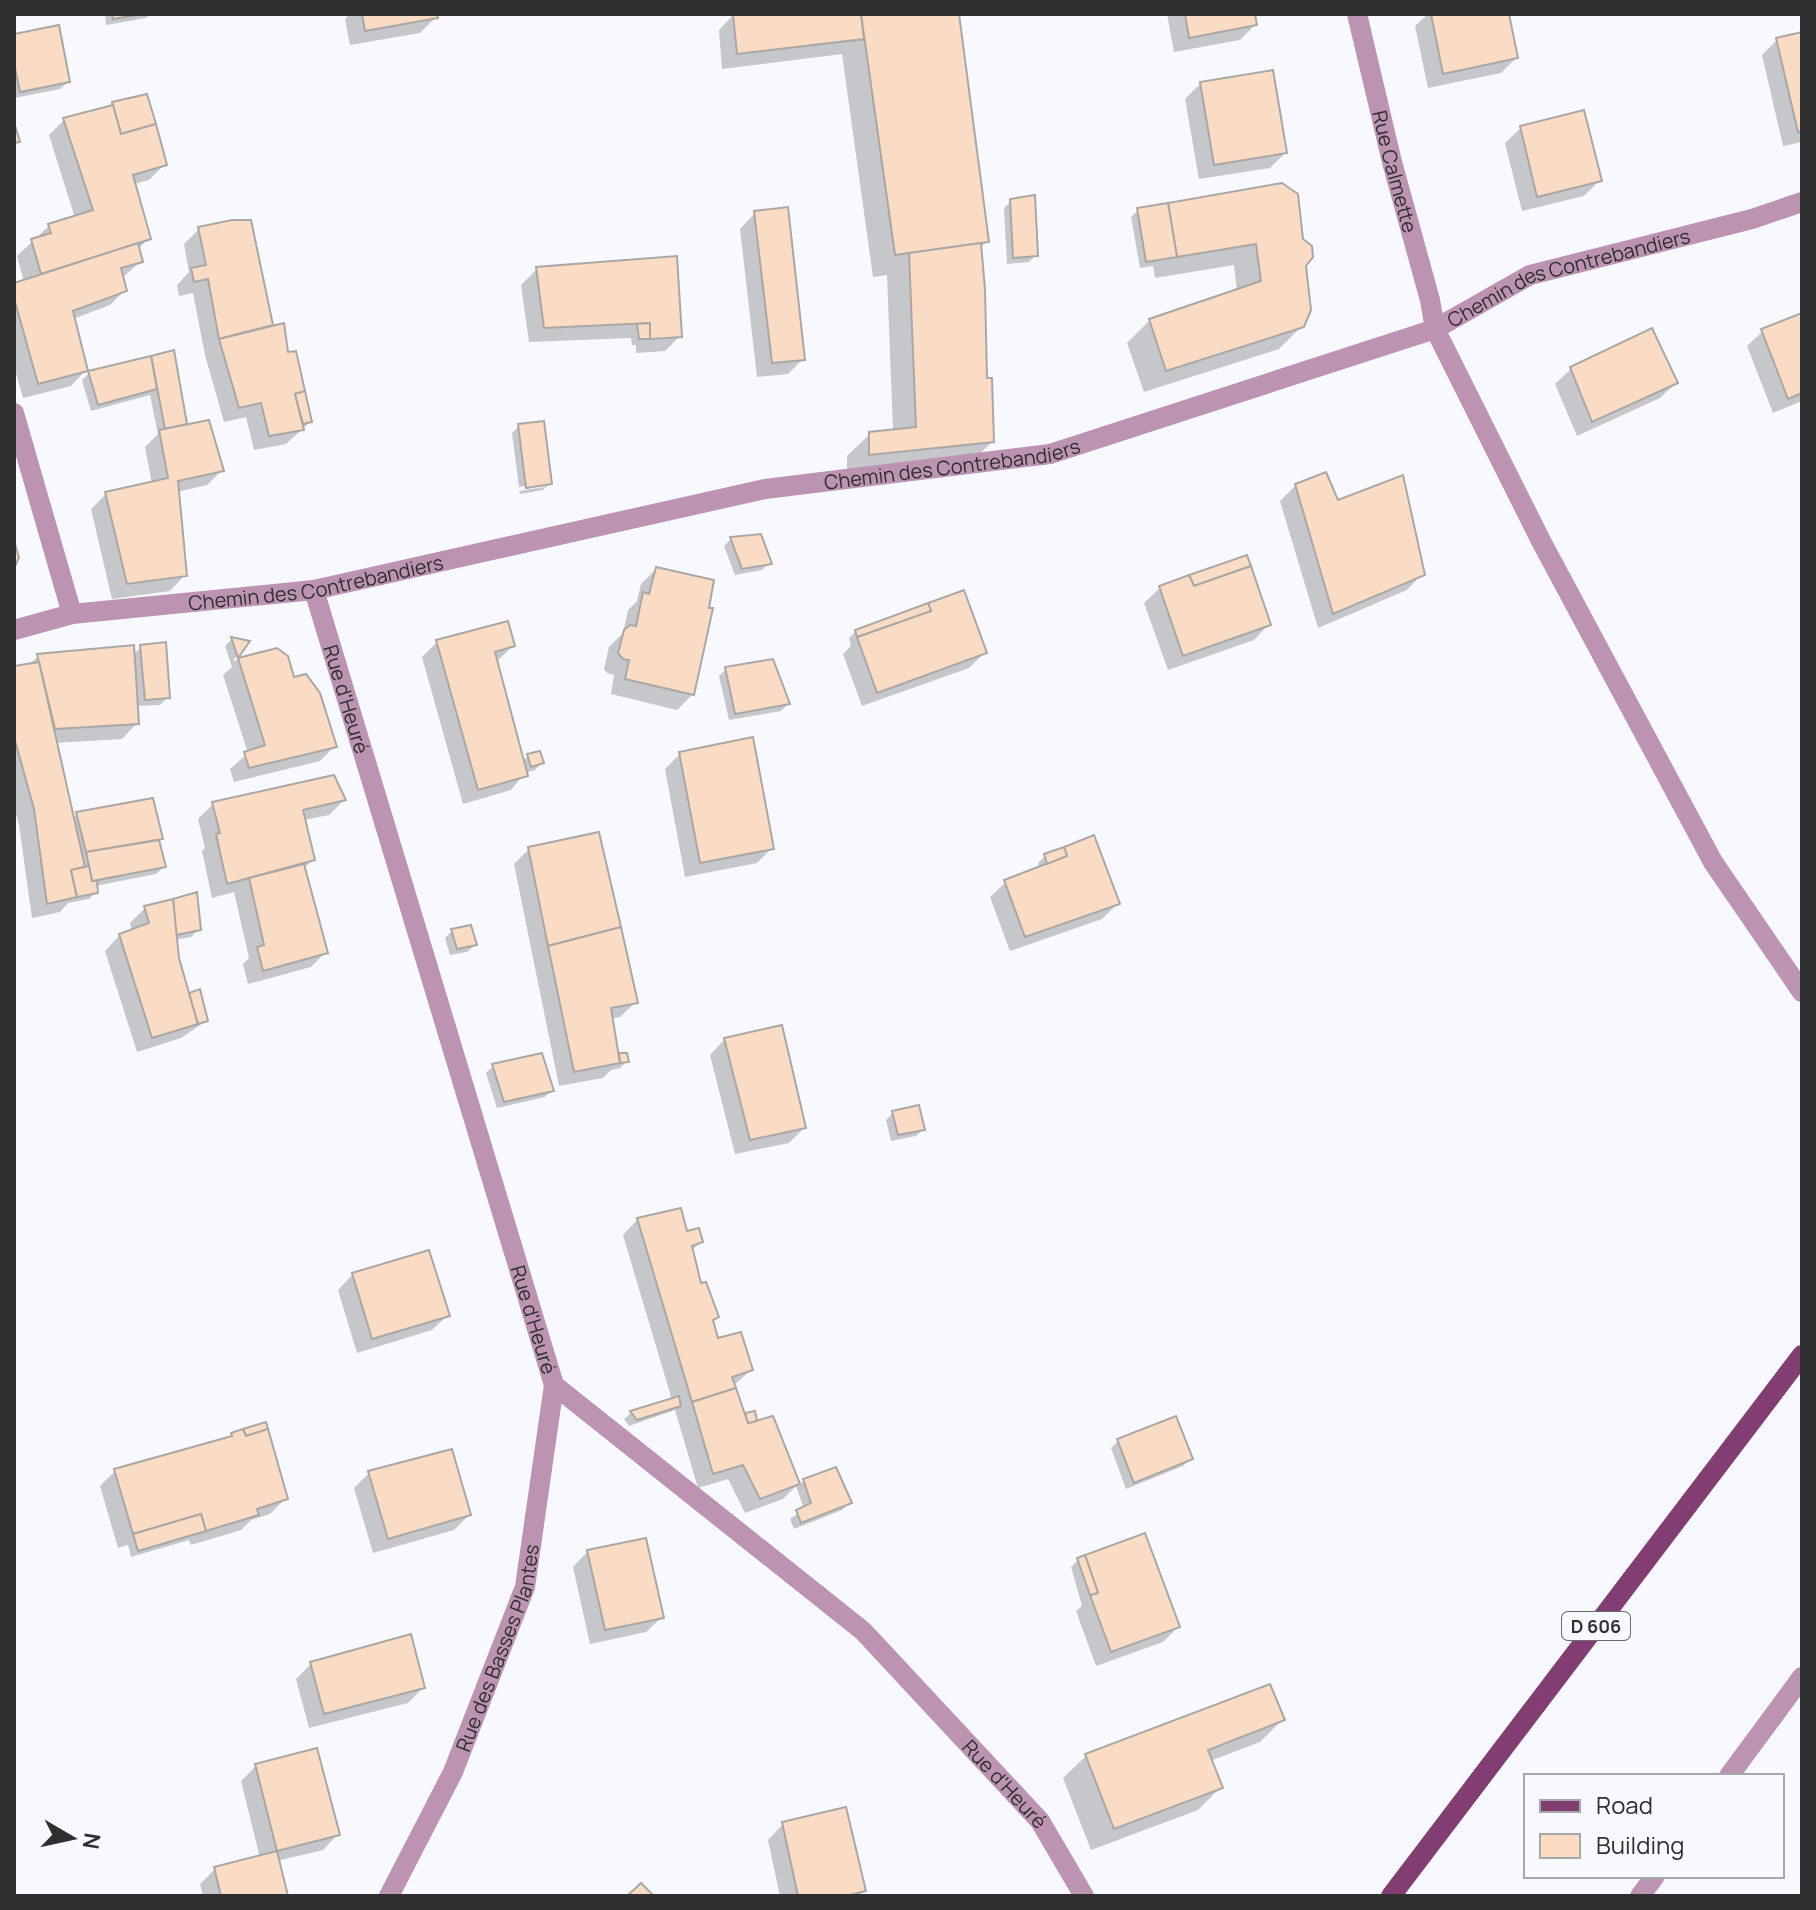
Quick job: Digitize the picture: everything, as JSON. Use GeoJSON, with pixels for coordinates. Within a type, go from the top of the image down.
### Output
{"type":"FeatureCollection","features":[{"type":"Feature","properties":{"kind":"main road","name":"D 606"},"geometry":{"type":"LineString","coordinates":[[1391,1896],[1802,1355]]}},
{"type":"Feature","properties":{"kind":"street","name":"Rue Calmette"},"geometry":{"type":"LineString","coordinates":[[1357,14],[1435,329],[1541,541],[1713,862],[1802,992]]}},
{"type":"Feature","properties":{"kind":"street","name":"Chemin des Contrebandiers"},"geometry":{"type":"LineString","coordinates":[[14,630],[72,614],[314,590],[765,489],[1050,454],[1435,329],[1530,275],[1752,219],[1802,202]]}},
{"type":"Feature","properties":{"kind":"street"},"geometry":{"type":"LineString","coordinates":[[14,413],[72,614]]}},
{"type":"Feature","properties":{"kind":"street","name":"Rue d'Heuré"},"geometry":{"type":"LineString","coordinates":[[314,590],[554,1385],[863,1631],[1040,1821],[1084,1896]]}},
{"type":"Feature","properties":{"kind":"street","name":"Rue des Basses Plantes"},"geometry":{"type":"LineString","coordinates":[[389,1896],[453,1772],[525,1587],[554,1385]]}},
{"type":"Feature","properties":{"kind":"street"},"geometry":{"type":"LineString","coordinates":[[1730,1774],[1802,1677]]}},
{"type":"Feature","properties":{"kind":"street"},"geometry":{"type":"LineString","coordinates":[[1640,1896],[1654,1878]]}},
{"type":"Feature","properties":{"kind":"building"},"geometry":{"type":"Polygon","coordinates":[[[112,14],[143,14],[113,19],[112,14]]]}},
{"type":"Feature","properties":{"kind":"building"},"geometry":{"type":"Polygon","coordinates":[[[362,14],[437,14],[438,18],[365,31],[362,14]]]}},
{"type":"Feature","properties":{"kind":"building"},"geometry":{"type":"Polygon","coordinates":[[[733,14],[861,14],[864,39],[737,54],[733,14]]]}},
{"type":"Feature","properties":{"kind":"building"},"geometry":{"type":"Polygon","coordinates":[[[861,14],[959,14],[989,242],[895,255],[861,14]]]}},
{"type":"Feature","properties":{"kind":"building"},"geometry":{"type":"Polygon","coordinates":[[[1185,14],[1255,14],[1257,25],[1189,38],[1185,14]]]}},
{"type":"Feature","properties":{"kind":"building"},"geometry":{"type":"Polygon","coordinates":[[[1431,14],[1509,14],[1518,58],[1443,74],[1431,14]]]}},
{"type":"Feature","properties":{"kind":"building"},"geometry":{"type":"Polygon","coordinates":[[[59,25],[70,82],[20,92],[14,63],[14,34],[59,25]]]}},
{"type":"Feature","properties":{"kind":"building"},"geometry":{"type":"Polygon","coordinates":[[[1802,32],[1802,131],[1798,132],[1776,38],[1802,32]]]}},
{"type":"Feature","properties":{"kind":"building"},"geometry":{"type":"Polygon","coordinates":[[[1273,70],[1287,153],[1214,165],[1200,82],[1273,70]]]}},
{"type":"Feature","properties":{"kind":"building"},"geometry":{"type":"Polygon","coordinates":[[[147,94],[156,124],[121,134],[112,102],[147,94]]]}},
{"type":"Feature","properties":{"kind":"building"},"geometry":{"type":"Polygon","coordinates":[[[113,105],[121,134],[156,124],[167,165],[133,175],[151,239],[41,274],[31,239],[51,233],[48,224],[93,210],[63,118],[113,105]]]}},
{"type":"Feature","properties":{"kind":"building"},"geometry":{"type":"Polygon","coordinates":[[[1584,110],[1602,181],[1537,197],[1520,126],[1584,110]]]}},
{"type":"Feature","properties":{"kind":"building"},"geometry":{"type":"Polygon","coordinates":[[[14,122],[20,142],[14,143],[14,122]]]}},
{"type":"Feature","properties":{"kind":"building"},"geometry":{"type":"Polygon","coordinates":[[[1282,183],[1298,194],[1303,239],[1312,246],[1313,257],[1306,266],[1311,310],[1304,327],[1166,371],[1149,319],[1261,281],[1256,244],[1177,257],[1168,203],[1282,183]]]}},
{"type":"Feature","properties":{"kind":"building"},"geometry":{"type":"Polygon","coordinates":[[[1035,195],[1038,256],[1013,258],[1010,199],[1035,195]]]}},
{"type":"Feature","properties":{"kind":"building"},"geometry":{"type":"Polygon","coordinates":[[[1168,203],[1177,257],[1146,262],[1137,208],[1168,203]]]}},
{"type":"Feature","properties":{"kind":"building"},"geometry":{"type":"Polygon","coordinates":[[[788,207],[805,360],[772,363],[754,211],[788,207]]]}},
{"type":"Feature","properties":{"kind":"building"},"geometry":{"type":"Polygon","coordinates":[[[232,220],[251,220],[273,325],[219,339],[208,279],[194,282],[191,268],[206,265],[198,227],[232,220]]]}},
{"type":"Feature","properties":{"kind":"building"},"geometry":{"type":"Polygon","coordinates":[[[138,243],[143,262],[121,268],[127,291],[73,311],[88,371],[38,384],[14,298],[14,283],[138,243]]]}},
{"type":"Feature","properties":{"kind":"building"},"geometry":{"type":"Polygon","coordinates":[[[981,243],[987,378],[992,378],[994,442],[869,455],[869,432],[916,427],[909,253],[981,243]]]}},
{"type":"Feature","properties":{"kind":"building"},"geometry":{"type":"Polygon","coordinates":[[[677,256],[682,337],[650,339],[650,323],[544,328],[536,267],[677,256]]]}},
{"type":"Feature","properties":{"kind":"building"},"geometry":{"type":"Polygon","coordinates":[[[1802,313],[1802,393],[1788,399],[1761,329],[1802,313]]]}},
{"type":"Feature","properties":{"kind":"building"},"geometry":{"type":"Polygon","coordinates":[[[284,323],[288,352],[296,351],[305,391],[295,394],[304,430],[269,436],[261,403],[239,408],[219,339],[284,323]]]}},
{"type":"Feature","properties":{"kind":"building"},"geometry":{"type":"Polygon","coordinates":[[[650,323],[650,339],[639,339],[637,324],[650,323]]]}},
{"type":"Feature","properties":{"kind":"building"},"geometry":{"type":"Polygon","coordinates":[[[1652,328],[1678,383],[1592,422],[1570,367],[1652,328]]]}},
{"type":"Feature","properties":{"kind":"building"},"geometry":{"type":"Polygon","coordinates":[[[174,350],[187,424],[165,429],[151,356],[174,350]]]}},
{"type":"Feature","properties":{"kind":"building"},"geometry":{"type":"Polygon","coordinates":[[[151,356],[157,389],[98,405],[88,371],[151,356]]]}},
{"type":"Feature","properties":{"kind":"building"},"geometry":{"type":"Polygon","coordinates":[[[305,391],[312,422],[303,424],[295,394],[305,391]]]}},
{"type":"Feature","properties":{"kind":"building"},"geometry":{"type":"Polygon","coordinates":[[[209,420],[224,471],[178,481],[187,576],[127,584],[105,492],[168,478],[159,430],[209,420]]]}},
{"type":"Feature","properties":{"kind":"building"},"geometry":{"type":"Polygon","coordinates":[[[544,421],[552,484],[526,488],[518,424],[544,421]]]}},
{"type":"Feature","properties":{"kind":"building"},"geometry":{"type":"Polygon","coordinates":[[[1326,472],[1338,500],[1403,475],[1425,575],[1333,614],[1295,484],[1326,472]]]}},
{"type":"Feature","properties":{"kind":"building"},"geometry":{"type":"Polygon","coordinates":[[[761,534],[772,564],[742,569],[730,537],[761,534]]]}},
{"type":"Feature","properties":{"kind":"building"},"geometry":{"type":"Polygon","coordinates":[[[14,540],[19,558],[14,568],[14,540]]]}},
{"type":"Feature","properties":{"kind":"building"},"geometry":{"type":"Polygon","coordinates":[[[1247,555],[1251,566],[1194,586],[1189,575],[1247,555]]]}},
{"type":"Feature","properties":{"kind":"building"},"geometry":{"type":"Polygon","coordinates":[[[1251,566],[1271,625],[1183,656],[1159,586],[1189,575],[1194,586],[1251,566]]]}},
{"type":"Feature","properties":{"kind":"building"},"geometry":{"type":"Polygon","coordinates":[[[656,567],[714,580],[709,608],[713,608],[694,695],[625,679],[629,660],[618,653],[624,630],[630,625],[636,626],[643,592],[649,594],[656,567]]]}},
{"type":"Feature","properties":{"kind":"building"},"geometry":{"type":"Polygon","coordinates":[[[964,590],[987,653],[877,693],[857,637],[931,611],[928,603],[964,590]]]}},
{"type":"Feature","properties":{"kind":"building"},"geometry":{"type":"Polygon","coordinates":[[[928,603],[931,611],[857,637],[855,630],[928,603]]]}},
{"type":"Feature","properties":{"kind":"building"},"geometry":{"type":"Polygon","coordinates":[[[508,621],[515,646],[495,652],[528,776],[478,790],[436,640],[508,621]]]}},
{"type":"Feature","properties":{"kind":"building"},"geometry":{"type":"Polygon","coordinates":[[[231,637],[250,641],[238,658],[231,637]]]}},
{"type":"Feature","properties":{"kind":"building"},"geometry":{"type":"Polygon","coordinates":[[[166,642],[170,698],[145,700],[140,645],[166,642]]]}},
{"type":"Feature","properties":{"kind":"building"},"geometry":{"type":"Polygon","coordinates":[[[134,645],[139,724],[55,729],[37,654],[134,645]]]}},
{"type":"Feature","properties":{"kind":"building"},"geometry":{"type":"Polygon","coordinates":[[[277,648],[288,656],[294,677],[306,674],[320,693],[337,747],[249,768],[244,752],[265,745],[238,658],[277,648]]]}},
{"type":"Feature","properties":{"kind":"building"},"geometry":{"type":"Polygon","coordinates":[[[773,659],[790,704],[735,714],[725,667],[773,659]]]}},
{"type":"Feature","properties":{"kind":"building"},"geometry":{"type":"Polygon","coordinates":[[[39,662],[85,867],[71,870],[77,897],[47,904],[34,809],[14,737],[14,666],[39,662]]]}},
{"type":"Feature","properties":{"kind":"building"},"geometry":{"type":"Polygon","coordinates":[[[753,737],[774,849],[700,863],[679,752],[753,737]]]}},
{"type":"Feature","properties":{"kind":"building"},"geometry":{"type":"Polygon","coordinates":[[[540,751],[544,763],[531,767],[527,754],[540,751]]]}},
{"type":"Feature","properties":{"kind":"building"},"geometry":{"type":"Polygon","coordinates":[[[334,775],[346,800],[303,810],[315,860],[227,884],[212,802],[334,775]]]}},
{"type":"Feature","properties":{"kind":"building"},"geometry":{"type":"Polygon","coordinates":[[[153,798],[163,839],[86,852],[76,812],[153,798]]]}},
{"type":"Feature","properties":{"kind":"building"},"geometry":{"type":"Polygon","coordinates":[[[599,832],[621,927],[548,946],[528,847],[599,832]]]}},
{"type":"Feature","properties":{"kind":"building"},"geometry":{"type":"Polygon","coordinates":[[[1094,835],[1120,904],[1025,937],[1004,880],[1067,856],[1064,847],[1094,835]]]}},
{"type":"Feature","properties":{"kind":"building"},"geometry":{"type":"Polygon","coordinates":[[[159,840],[166,867],[92,881],[86,852],[159,840]]]}},
{"type":"Feature","properties":{"kind":"building"},"geometry":{"type":"Polygon","coordinates":[[[1064,847],[1067,856],[1047,864],[1044,854],[1064,847]]]}},
{"type":"Feature","properties":{"kind":"building"},"geometry":{"type":"Polygon","coordinates":[[[304,864],[328,953],[263,971],[257,947],[264,945],[249,878],[304,864]]]}},
{"type":"Feature","properties":{"kind":"building"},"geometry":{"type":"Polygon","coordinates":[[[89,866],[92,881],[97,881],[98,893],[77,897],[71,870],[89,866]]]}},
{"type":"Feature","properties":{"kind":"building"},"geometry":{"type":"Polygon","coordinates":[[[197,892],[201,930],[176,935],[173,899],[197,892]]]}},
{"type":"Feature","properties":{"kind":"building"},"geometry":{"type":"Polygon","coordinates":[[[173,899],[179,958],[198,1024],[152,1038],[119,934],[149,923],[144,906],[173,899]]]}},
{"type":"Feature","properties":{"kind":"building"},"geometry":{"type":"Polygon","coordinates":[[[471,925],[477,945],[457,949],[451,929],[471,925]]]}},
{"type":"Feature","properties":{"kind":"building"},"geometry":{"type":"Polygon","coordinates":[[[621,927],[638,1003],[611,1008],[620,1063],[574,1072],[548,946],[621,927]]]}},
{"type":"Feature","properties":{"kind":"building"},"geometry":{"type":"Polygon","coordinates":[[[200,989],[208,1021],[198,1024],[189,993],[200,989]]]}},
{"type":"Feature","properties":{"kind":"building"},"geometry":{"type":"Polygon","coordinates":[[[782,1025],[806,1128],[750,1140],[724,1038],[782,1025]]]}},
{"type":"Feature","properties":{"kind":"building"},"geometry":{"type":"Polygon","coordinates":[[[542,1053],[554,1091],[504,1102],[492,1064],[542,1053]]]}},
{"type":"Feature","properties":{"kind":"building"},"geometry":{"type":"Polygon","coordinates":[[[619,1053],[627,1053],[629,1062],[620,1063],[619,1053]]]}},
{"type":"Feature","properties":{"kind":"building"},"geometry":{"type":"Polygon","coordinates":[[[919,1105],[925,1130],[898,1135],[892,1111],[919,1105]]]}},
{"type":"Feature","properties":{"kind":"building"},"geometry":{"type":"Polygon","coordinates":[[[681,1208],[687,1231],[699,1228],[703,1242],[692,1246],[701,1283],[706,1282],[719,1317],[713,1320],[718,1338],[741,1332],[753,1370],[732,1377],[736,1388],[692,1402],[637,1218],[681,1208]]]}},
{"type":"Feature","properties":{"kind":"building"},"geometry":{"type":"Polygon","coordinates":[[[429,1250],[450,1316],[372,1339],[352,1273],[429,1250]]]}},
{"type":"Feature","properties":{"kind":"building"},"geometry":{"type":"Polygon","coordinates":[[[736,1388],[748,1423],[773,1416],[800,1484],[760,1499],[743,1465],[713,1474],[692,1402],[736,1388]]]}},
{"type":"Feature","properties":{"kind":"building"},"geometry":{"type":"Polygon","coordinates":[[[679,1396],[681,1406],[637,1420],[630,1411],[679,1396]]]}},
{"type":"Feature","properties":{"kind":"building"},"geometry":{"type":"Polygon","coordinates":[[[755,1411],[757,1421],[748,1423],[745,1413],[755,1411]]]}},
{"type":"Feature","properties":{"kind":"building"},"geometry":{"type":"Polygon","coordinates":[[[1176,1416],[1193,1459],[1134,1483],[1117,1439],[1176,1416]]]}},
{"type":"Feature","properties":{"kind":"building"},"geometry":{"type":"Polygon","coordinates":[[[266,1422],[268,1429],[246,1436],[243,1429],[266,1422]]]}},
{"type":"Feature","properties":{"kind":"building"},"geometry":{"type":"Polygon","coordinates":[[[243,1429],[246,1436],[268,1429],[288,1499],[257,1509],[259,1515],[206,1531],[201,1514],[133,1534],[114,1469],[232,1436],[231,1433],[243,1429]]]}},
{"type":"Feature","properties":{"kind":"building"},"geometry":{"type":"Polygon","coordinates":[[[452,1449],[471,1515],[388,1539],[368,1471],[452,1449]]]}},
{"type":"Feature","properties":{"kind":"building"},"geometry":{"type":"Polygon","coordinates":[[[836,1467],[852,1503],[801,1523],[796,1510],[811,1503],[803,1479],[836,1467]]]}},
{"type":"Feature","properties":{"kind":"building"},"geometry":{"type":"Polygon","coordinates":[[[201,1514],[206,1531],[138,1551],[133,1534],[201,1514]]]}},
{"type":"Feature","properties":{"kind":"building"},"geometry":{"type":"Polygon","coordinates":[[[1145,1533],[1180,1627],[1111,1652],[1090,1595],[1098,1593],[1085,1555],[1145,1533]]]}},
{"type":"Feature","properties":{"kind":"building"},"geometry":{"type":"Polygon","coordinates":[[[646,1538],[664,1618],[605,1630],[587,1550],[646,1538]]]}},
{"type":"Feature","properties":{"kind":"building"},"geometry":{"type":"Polygon","coordinates":[[[1085,1555],[1098,1593],[1090,1595],[1077,1558],[1085,1555]]]}},
{"type":"Feature","properties":{"kind":"building"},"geometry":{"type":"Polygon","coordinates":[[[411,1634],[425,1688],[324,1714],[310,1662],[411,1634]]]}},
{"type":"Feature","properties":{"kind":"building"},"geometry":{"type":"Polygon","coordinates":[[[1270,1684],[1285,1720],[1208,1750],[1223,1788],[1114,1829],[1085,1754],[1270,1684]]]}},
{"type":"Feature","properties":{"kind":"building"},"geometry":{"type":"Polygon","coordinates":[[[317,1748],[340,1835],[277,1851],[255,1764],[317,1748]]]}},
{"type":"Feature","properties":{"kind":"building"},"geometry":{"type":"Polygon","coordinates":[[[846,1807],[866,1891],[846,1896],[798,1896],[782,1822],[846,1807]]]}},
{"type":"Feature","properties":{"kind":"building"},"geometry":{"type":"Polygon","coordinates":[[[277,1851],[288,1896],[221,1896],[214,1867],[277,1851]]]}},
{"type":"Feature","properties":{"kind":"building"},"geometry":{"type":"Polygon","coordinates":[[[641,1883],[652,1894],[650,1896],[627,1896],[641,1883]]]}}]}
